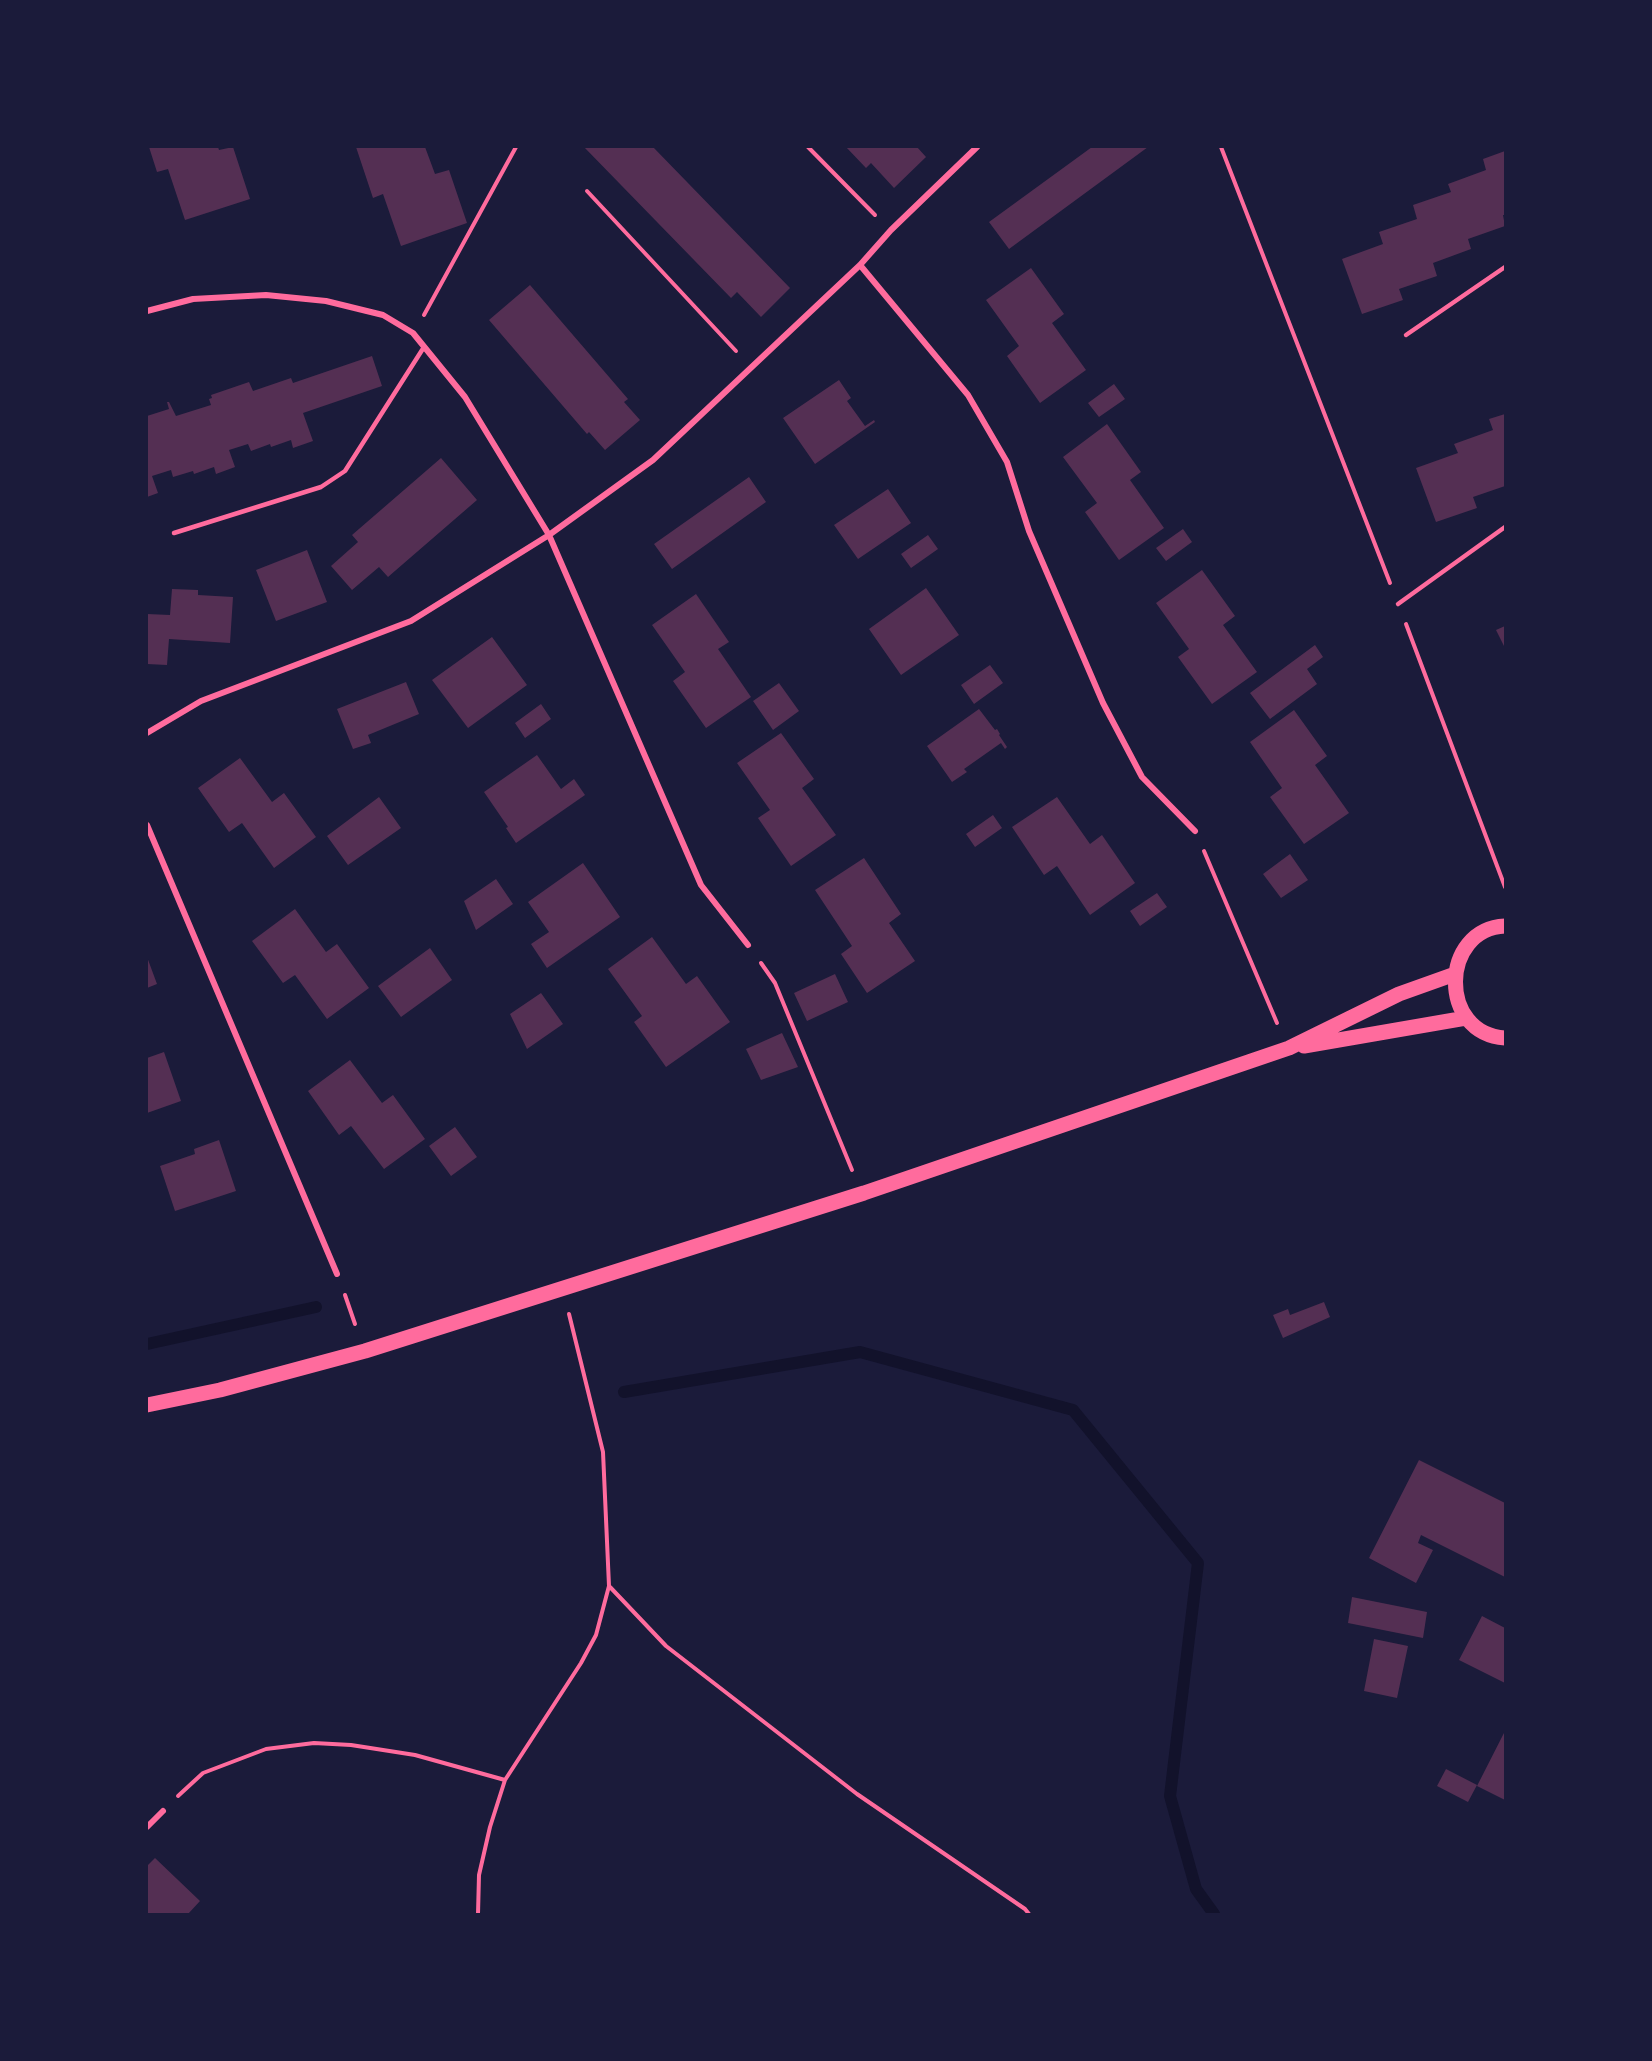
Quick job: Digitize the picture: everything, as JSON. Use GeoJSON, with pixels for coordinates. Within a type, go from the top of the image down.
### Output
{"type":"FeatureCollection","features":[{"type":"Feature","properties":{"kind":"main road"},"geometry":{"type":"LineString","coordinates":[[1505,926],[1497,926],[1477,936],[1462,953],[1455,974],[1456,997],[1466,1018],[1480,1030],[1498,1038],[1505,1038]]}},
{"type":"Feature","properties":{"kind":"main road"},"geometry":{"type":"LineString","coordinates":[[147,1405],[220,1389],[365,1351],[864,1193],[1289,1048],[1399,994],[1455,974]]}},
{"type":"Feature","properties":{"kind":"main road"},"geometry":{"type":"LineString","coordinates":[[1289,1048],[1466,1018]]}},
{"type":"Feature","properties":{"kind":"street"},"geometry":{"type":"LineString","coordinates":[[147,733],[201,701],[411,621],[549,535],[653,460],[861,264],[891,230],[977,147]]}},
{"type":"Feature","properties":{"kind":"street"},"geometry":{"type":"LineString","coordinates":[[861,264],[968,395],[1007,462],[1029,531],[1103,703],[1142,777],[1195,831]]}},
{"type":"Feature","properties":{"kind":"street"},"geometry":{"type":"LineString","coordinates":[[147,311],[193,299],[266,295],[326,301],[383,315],[413,333],[465,396],[549,535],[701,885],[748,945]]}},
{"type":"Feature","properties":{"kind":"street"},"geometry":{"type":"LineString","coordinates":[[147,825],[338,1274]]}},
{"type":"Feature","properties":{"kind":"street"},"geometry":{"type":"LineString","coordinates":[[147,1827],[163,1811]]}},
{"type":"Feature","properties":{"kind":"lane"},"geometry":{"type":"LineString","coordinates":[[1406,335],[1505,267]]}},
{"type":"Feature","properties":{"kind":"lane"},"geometry":{"type":"LineString","coordinates":[[174,532],[321,487],[345,471],[424,347]]}},
{"type":"Feature","properties":{"kind":"lane"},"geometry":{"type":"LineString","coordinates":[[1398,604],[1505,527]]}},
{"type":"Feature","properties":{"kind":"path"},"geometry":{"type":"LineString","coordinates":[[413,333],[516,147]]}},
{"type":"Feature","properties":{"kind":"path"},"geometry":{"type":"LineString","coordinates":[[808,147],[891,230]]}},
{"type":"Feature","properties":{"kind":"path"},"geometry":{"type":"LineString","coordinates":[[1221,147],[1505,887]]}},
{"type":"Feature","properties":{"kind":"path"},"geometry":{"type":"LineString","coordinates":[[587,191],[751,367]]}},
{"type":"Feature","properties":{"kind":"path"},"geometry":{"type":"LineString","coordinates":[[1195,831],[1289,1048]]}},
{"type":"Feature","properties":{"kind":"path"},"geometry":{"type":"LineString","coordinates":[[748,945],[775,983],[847,1159],[864,1193]]}},
{"type":"Feature","properties":{"kind":"path"},"geometry":{"type":"LineString","coordinates":[[338,1274],[365,1351]]}},
{"type":"Feature","properties":{"kind":"path"},"geometry":{"type":"LineString","coordinates":[[478,1914],[479,1875],[490,1827],[505,1779],[581,1664],[596,1635],[609,1586],[603,1452],[563,1290]]}},
{"type":"Feature","properties":{"kind":"path"},"geometry":{"type":"LineString","coordinates":[[609,1586],[666,1646],[857,1794],[1025,1909],[1029,1914]]}},
{"type":"Feature","properties":{"kind":"path"},"geometry":{"type":"LineString","coordinates":[[163,1811],[203,1773],[267,1749],[314,1743],[351,1745],[415,1755],[505,1779]]}},
{"type":"Feature","properties":{"kind":"building"},"geometry":{"type":"Polygon","coordinates":[[[149,147],[218,147],[219,150],[233,147],[250,199],[185,220],[168,169],[157,172],[149,147]]]}},
{"type":"Feature","properties":{"kind":"building"},"geometry":{"type":"Polygon","coordinates":[[[356,147],[425,147],[435,174],[449,170],[467,223],[401,246],[383,194],[373,198],[356,147]]]}},
{"type":"Feature","properties":{"kind":"building"},"geometry":{"type":"Polygon","coordinates":[[[584,147],[653,147],[790,288],[761,317],[737,292],[731,298],[584,147]]]}},
{"type":"Feature","properties":{"kind":"building"},"geometry":{"type":"Polygon","coordinates":[[[846,147],[917,147],[926,157],[894,188],[871,163],[866,168],[846,147]]]}},
{"type":"Feature","properties":{"kind":"building"},"geometry":{"type":"Polygon","coordinates":[[[1092,147],[1148,147],[1009,249],[989,222],[1092,147]]]}},
{"type":"Feature","properties":{"kind":"building"},"geometry":{"type":"Polygon","coordinates":[[[1505,151],[1505,215],[1503,215],[1505,226],[1468,239],[1471,249],[1433,263],[1437,276],[1399,289],[1403,300],[1362,314],[1342,259],[1383,244],[1379,232],[1417,219],[1413,205],[1451,192],[1448,184],[1486,170],[1483,159],[1505,151]]]}},
{"type":"Feature","properties":{"kind":"building"},"geometry":{"type":"Polygon","coordinates":[[[1031,268],[1064,314],[1052,323],[1086,370],[1040,403],[1007,356],[1019,346],[986,300],[1031,268]]]}},
{"type":"Feature","properties":{"kind":"building"},"geometry":{"type":"Polygon","coordinates":[[[530,285],[628,399],[624,402],[640,420],[605,450],[589,432],[587,434],[489,320],[530,285]]]}},
{"type":"Feature","properties":{"kind":"building"},"geometry":{"type":"Polygon","coordinates":[[[372,356],[382,386],[303,413],[313,441],[293,448],[291,440],[251,451],[248,444],[229,450],[235,467],[216,474],[214,467],[194,474],[193,471],[173,477],[171,470],[152,476],[158,493],[147,497],[147,416],[169,409],[167,402],[176,416],[211,405],[209,399],[212,398],[211,395],[249,382],[253,391],[291,378],[293,383],[372,356]]]}},
{"type":"Feature","properties":{"kind":"building"},"geometry":{"type":"Polygon","coordinates":[[[839,380],[851,398],[847,401],[865,426],[874,420],[875,422],[815,464],[783,418],[839,380]]]}},
{"type":"Feature","properties":{"kind":"building"},"geometry":{"type":"Polygon","coordinates":[[[1114,384],[1125,399],[1099,417],[1088,403],[1114,384]]]}},
{"type":"Feature","properties":{"kind":"building"},"geometry":{"type":"Polygon","coordinates":[[[1505,414],[1505,486],[1473,497],[1477,508],[1436,522],[1416,468],[1458,453],[1454,444],[1493,430],[1489,419],[1505,414]]]}},
{"type":"Feature","properties":{"kind":"building"},"geometry":{"type":"Polygon","coordinates":[[[1107,424],[1141,472],[1130,480],[1164,528],[1119,560],[1085,512],[1097,503],[1063,457],[1107,424]]]}},
{"type":"Feature","properties":{"kind":"building"},"geometry":{"type":"Polygon","coordinates":[[[441,458],[477,500],[388,577],[379,567],[352,590],[331,566],[358,542],[352,535],[441,458]]]}},
{"type":"Feature","properties":{"kind":"building"},"geometry":{"type":"Polygon","coordinates":[[[749,477],[766,502],[672,569],[654,544],[749,477]]]}},
{"type":"Feature","properties":{"kind":"building"},"geometry":{"type":"Polygon","coordinates":[[[888,489],[911,523],[858,559],[834,525],[888,489]]]}},
{"type":"Feature","properties":{"kind":"building"},"geometry":{"type":"Polygon","coordinates":[[[1183,529],[1192,542],[1166,561],[1156,548],[1183,529]]]}},
{"type":"Feature","properties":{"kind":"building"},"geometry":{"type":"Polygon","coordinates":[[[928,535],[938,549],[911,568],[901,554],[928,535]]]}},
{"type":"Feature","properties":{"kind":"building"},"geometry":{"type":"Polygon","coordinates":[[[307,550],[327,602],[276,621],[256,570],[307,550]]]}},
{"type":"Feature","properties":{"kind":"building"},"geometry":{"type":"Polygon","coordinates":[[[1202,570],[1235,616],[1223,625],[1257,672],[1212,704],[1178,657],[1189,649],[1156,603],[1202,570]]]}},
{"type":"Feature","properties":{"kind":"building"},"geometry":{"type":"Polygon","coordinates":[[[926,588],[959,635],[901,675],[869,629],[926,588]]]}},
{"type":"Feature","properties":{"kind":"building"},"geometry":{"type":"Polygon","coordinates":[[[172,589],[198,590],[198,595],[233,597],[230,643],[169,639],[167,665],[147,664],[147,614],[170,615],[172,589]]]}},
{"type":"Feature","properties":{"kind":"building"},"geometry":{"type":"Polygon","coordinates":[[[696,594],[729,642],[718,649],[751,697],[706,728],[673,681],[685,672],[652,625],[696,594]]]}},
{"type":"Feature","properties":{"kind":"building"},"geometry":{"type":"Polygon","coordinates":[[[1505,626],[1505,648],[1496,630],[1505,626]]]}},
{"type":"Feature","properties":{"kind":"building"},"geometry":{"type":"Polygon","coordinates":[[[492,637],[527,685],[468,728],[432,680],[492,637]]]}},
{"type":"Feature","properties":{"kind":"building"},"geometry":{"type":"Polygon","coordinates":[[[1315,645],[1323,657],[1307,669],[1317,684],[1270,719],[1250,693],[1315,645]]]}},
{"type":"Feature","properties":{"kind":"building"},"geometry":{"type":"Polygon","coordinates":[[[990,665],[1003,683],[974,704],[961,685],[990,665]]]}},
{"type":"Feature","properties":{"kind":"building"},"geometry":{"type":"Polygon","coordinates":[[[406,682],[419,714],[368,735],[371,743],[353,749],[337,709],[406,682]]]}},
{"type":"Feature","properties":{"kind":"building"},"geometry":{"type":"Polygon","coordinates":[[[779,683],[799,711],[773,730],[753,701],[779,683]]]}},
{"type":"Feature","properties":{"kind":"building"},"geometry":{"type":"Polygon","coordinates":[[[541,704],[551,719],[525,738],[515,723],[541,704]]]}},
{"type":"Feature","properties":{"kind":"building"},"geometry":{"type":"Polygon","coordinates":[[[979,709],[995,730],[997,729],[1007,747],[1005,749],[1001,743],[964,769],[967,772],[952,782],[927,746],[979,709]]]}},
{"type":"Feature","properties":{"kind":"building"},"geometry":{"type":"Polygon","coordinates":[[[1294,710],[1327,756],[1315,765],[1349,813],[1304,844],[1270,797],[1282,788],[1250,742],[1294,710]]]}},
{"type":"Feature","properties":{"kind":"building"},"geometry":{"type":"Polygon","coordinates":[[[781,733],[814,779],[802,788],[836,835],[791,866],[758,818],[770,810],[737,763],[781,733]]]}},
{"type":"Feature","properties":{"kind":"building"},"geometry":{"type":"Polygon","coordinates":[[[537,755],[561,789],[574,779],[585,795],[516,843],[484,792],[537,755]]]}},
{"type":"Feature","properties":{"kind":"building"},"geometry":{"type":"Polygon","coordinates":[[[240,758],[272,802],[284,793],[316,837],[274,868],[242,823],[229,832],[198,788],[240,758]]]}},
{"type":"Feature","properties":{"kind":"building"},"geometry":{"type":"Polygon","coordinates":[[[379,797],[401,828],[348,865],[327,836],[379,797]]]}},
{"type":"Feature","properties":{"kind":"building"},"geometry":{"type":"Polygon","coordinates":[[[1057,797],[1090,844],[1102,835],[1135,883],[1090,915],[1057,866],[1044,875],[1012,827],[1057,797]]]}},
{"type":"Feature","properties":{"kind":"building"},"geometry":{"type":"Polygon","coordinates":[[[993,815],[1002,828],[975,847],[966,834],[993,815]]]}},
{"type":"Feature","properties":{"kind":"building"},"geometry":{"type":"Polygon","coordinates":[[[1290,854],[1308,880],[1281,898],[1263,874],[1290,854]]]}},
{"type":"Feature","properties":{"kind":"building"},"geometry":{"type":"Polygon","coordinates":[[[864,858],[901,914],[889,923],[915,961],[867,993],[841,954],[852,946],[815,890],[864,858]]]}},
{"type":"Feature","properties":{"kind":"building"},"geometry":{"type":"Polygon","coordinates":[[[583,863],[620,917],[547,968],[531,944],[549,932],[528,902],[583,863]]]}},
{"type":"Feature","properties":{"kind":"building"},"geometry":{"type":"Polygon","coordinates":[[[496,879],[513,904],[476,930],[464,901],[496,879]]]}},
{"type":"Feature","properties":{"kind":"building"},"geometry":{"type":"Polygon","coordinates":[[[1157,893],[1167,907],[1140,926],[1130,911],[1157,893]]]}},
{"type":"Feature","properties":{"kind":"building"},"geometry":{"type":"Polygon","coordinates":[[[295,909],[326,952],[337,944],[369,988],[327,1019],[295,975],[283,983],[252,941],[295,909]]]}},
{"type":"Feature","properties":{"kind":"building"},"geometry":{"type":"Polygon","coordinates":[[[652,937],[686,984],[697,976],[730,1022],[666,1067],[634,1022],[642,1016],[608,969],[652,937]]]}},
{"type":"Feature","properties":{"kind":"building"},"geometry":{"type":"Polygon","coordinates":[[[430,948],[452,980],[401,1017],[378,986],[430,948]]]}},
{"type":"Feature","properties":{"kind":"building"},"geometry":{"type":"Polygon","coordinates":[[[147,957],[157,984],[147,988],[147,957]]]}},
{"type":"Feature","properties":{"kind":"building"},"geometry":{"type":"Polygon","coordinates":[[[835,974],[848,1002],[807,1021],[794,993],[835,974]]]}},
{"type":"Feature","properties":{"kind":"building"},"geometry":{"type":"Polygon","coordinates":[[[541,993],[563,1024],[527,1049],[510,1014],[541,993]]]}},
{"type":"Feature","properties":{"kind":"building"},"geometry":{"type":"Polygon","coordinates":[[[782,1033],[798,1067],[761,1080],[746,1049],[782,1033]]]}},
{"type":"Feature","properties":{"kind":"building"},"geometry":{"type":"Polygon","coordinates":[[[164,1052],[181,1101],[147,1113],[147,1058],[164,1052]]]}},
{"type":"Feature","properties":{"kind":"building"},"geometry":{"type":"Polygon","coordinates":[[[350,1060],[382,1103],[393,1095],[425,1139],[384,1169],[351,1126],[339,1135],[308,1091],[350,1060]]]}},
{"type":"Feature","properties":{"kind":"building"},"geometry":{"type":"Polygon","coordinates":[[[455,1127],[477,1157],[451,1176],[429,1146],[455,1127]]]}},
{"type":"Feature","properties":{"kind":"building"},"geometry":{"type":"Polygon","coordinates":[[[219,1140],[236,1191],[175,1211],[160,1166],[195,1154],[194,1149],[219,1140]]]}},
{"type":"Feature","properties":{"kind":"building"},"geometry":{"type":"Polygon","coordinates":[[[1324,1302],[1330,1317],[1283,1338],[1273,1315],[1288,1309],[1290,1315],[1324,1302]]]}},
{"type":"Feature","properties":{"kind":"building"},"geometry":{"type":"Polygon","coordinates":[[[1419,1460],[1505,1503],[1505,1577],[1421,1535],[1418,1543],[1433,1550],[1416,1583],[1369,1558],[1419,1460]]]}},
{"type":"Feature","properties":{"kind":"building"},"geometry":{"type":"Polygon","coordinates":[[[1352,1597],[1427,1612],[1423,1638],[1348,1623],[1352,1597]]]}},
{"type":"Feature","properties":{"kind":"building"},"geometry":{"type":"Polygon","coordinates":[[[1482,1616],[1505,1628],[1505,1683],[1459,1660],[1482,1616]]]}},
{"type":"Feature","properties":{"kind":"building"},"geometry":{"type":"Polygon","coordinates":[[[1374,1639],[1408,1646],[1397,1698],[1364,1691],[1374,1639]]]}},
{"type":"Feature","properties":{"kind":"building"},"geometry":{"type":"Polygon","coordinates":[[[1505,1731],[1505,1800],[1477,1786],[1505,1731]]]}},
{"type":"Feature","properties":{"kind":"building"},"geometry":{"type":"Polygon","coordinates":[[[1446,1769],[1477,1785],[1468,1802],[1437,1786],[1446,1769]]]}},
{"type":"Feature","properties":{"kind":"building"},"geometry":{"type":"Polygon","coordinates":[[[155,1858],[200,1901],[188,1914],[147,1914],[147,1866],[155,1858]]]}},
{"type":"Feature","properties":{"kind":"waterway"},"geometry":{"type":"LineString","coordinates":[[147,1344],[316,1307]]}},
{"type":"Feature","properties":{"kind":"waterway"},"geometry":{"type":"LineString","coordinates":[[624,1392],[860,1352],[1073,1410],[1198,1563],[1170,1796],[1196,1889],[1214,1914]]}}]}
